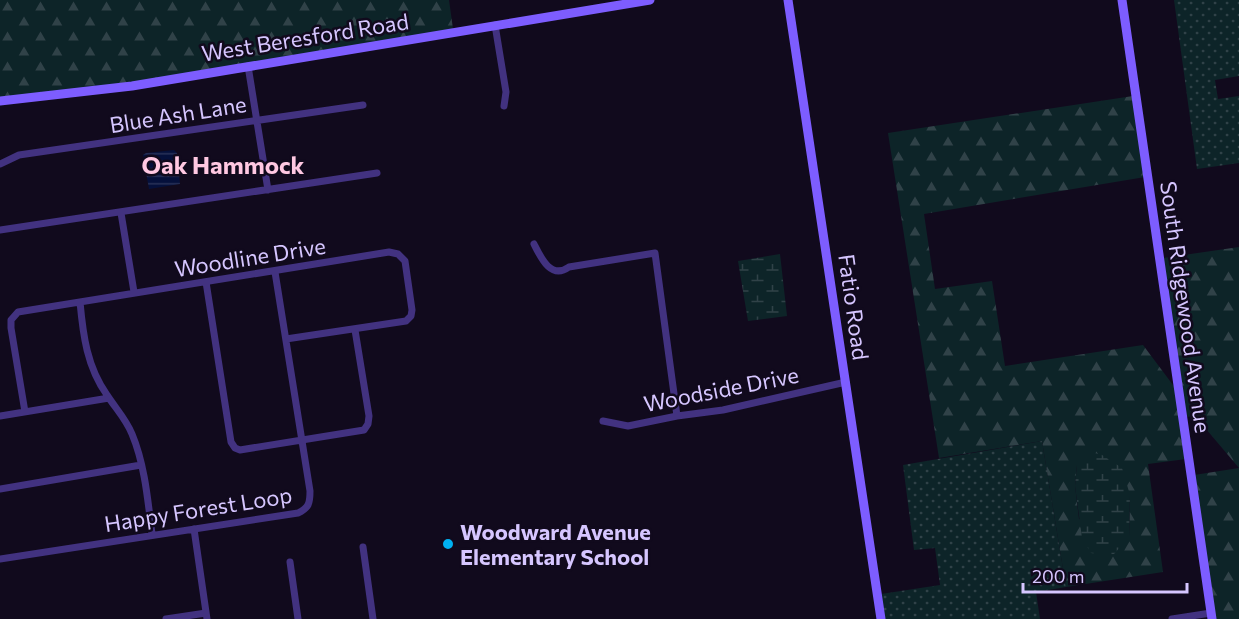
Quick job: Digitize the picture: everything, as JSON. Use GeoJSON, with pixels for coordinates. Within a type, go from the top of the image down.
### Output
{"type":"FeatureCollection","features":[{"type":"Feature","properties":{"kind":"street","name":"West Beresford Road"},"geometry":{"type":"LineString","coordinates":[[0,101],[132,86],[619,3],[650,0]]}},
{"type":"Feature","properties":{"kind":"street","name":"Fatio Road"},"geometry":{"type":"LineString","coordinates":[[788,0],[881,619]]}},
{"type":"Feature","properties":{"kind":"street","name":"South Ridgewood Avenue"},"geometry":{"type":"LineString","coordinates":[[1122,0],[1212,616]]}},
{"type":"Feature","properties":{"kind":"street"},"geometry":{"type":"LineString","coordinates":[[495,25],[506,92],[504,106]]}},
{"type":"Feature","properties":{"kind":"street"},"geometry":{"type":"LineString","coordinates":[[248,66],[268,190]]}},
{"type":"Feature","properties":{"kind":"street","name":"Blue Ash Lane"},"geometry":{"type":"LineString","coordinates":[[0,164],[19,155],[363,105]]}},
{"type":"Feature","properties":{"kind":"street"},"geometry":{"type":"LineString","coordinates":[[0,230],[377,173]]}},
{"type":"Feature","properties":{"kind":"street"},"geometry":{"type":"LineString","coordinates":[[122,213],[134,292]]}},
{"type":"Feature","properties":{"kind":"street"},"geometry":{"type":"LineString","coordinates":[[534,244],[546,265],[557,272],[569,267],[655,253],[677,416]]}},
{"type":"Feature","properties":{"kind":"street","name":"Woodline Drive"},"geometry":{"type":"LineString","coordinates":[[25,412],[11,328],[14,315],[18,312],[389,252],[398,254],[405,261],[412,310],[411,316],[406,321],[286,339]]}},
{"type":"Feature","properties":{"kind":"street","name":"Happy Forest Loop"},"geometry":{"type":"LineString","coordinates":[[0,559],[306,510],[310,503],[310,491],[275,272]]}},
{"type":"Feature","properties":{"kind":"street"},"geometry":{"type":"LineString","coordinates":[[206,282],[231,442],[235,448],[240,450],[364,430],[368,424],[355,330]]}},
{"type":"Feature","properties":{"kind":"street"},"geometry":{"type":"LineString","coordinates":[[80,302],[88,356],[101,385],[126,420],[138,451],[152,534]]}},
{"type":"Feature","properties":{"kind":"street","name":"Woodside Drive"},"geometry":{"type":"LineString","coordinates":[[603,421],[628,426],[723,410],[846,382]]}},
{"type":"Feature","properties":{"kind":"street"},"geometry":{"type":"LineString","coordinates":[[0,416],[109,398]]}},
{"type":"Feature","properties":{"kind":"street"},"geometry":{"type":"LineString","coordinates":[[0,489],[141,465]]}},
{"type":"Feature","properties":{"kind":"street"},"geometry":{"type":"LineString","coordinates":[[166,619],[206,616],[194,529]]}},
{"type":"Feature","properties":{"kind":"street"},"geometry":{"type":"LineString","coordinates":[[363,547],[374,619]]}},
{"type":"Feature","properties":{"kind":"street"},"geometry":{"type":"LineString","coordinates":[[290,562],[298,619]]}},
{"type":"Feature","properties":{"kind":"street"},"geometry":{"type":"LineString","coordinates":[[1172,619],[1212,616]]}},
{"type":"Feature","properties":{"kind":"green space"},"geometry":{"type":"Polygon","coordinates":[[[0,0],[449,0],[453,29],[131,83],[0,98],[0,0]]]}},
{"type":"Feature","properties":{"kind":"green space"},"geometry":{"type":"Polygon","coordinates":[[[1174,0],[1239,0],[1239,76],[1215,80],[1218,99],[1239,96],[1239,163],[1197,169],[1174,0]]]}},
{"type":"Feature","properties":{"kind":"green space"},"geometry":{"type":"Polygon","coordinates":[[[1133,96],[1145,177],[924,214],[935,289],[992,281],[1005,366],[1143,345],[1176,389],[1186,459],[1148,464],[1163,572],[1066,587],[1042,441],[939,458],[888,133],[1133,96]],[[1077,465],[1075,486],[1079,519],[1129,537],[1130,495],[1077,465]]]}},
{"type":"Feature","properties":{"kind":"green space"},"geometry":{"type":"Polygon","coordinates":[[[1239,247],[1239,468],[1195,416],[1185,417],[1163,258],[1239,247]]]}},
{"type":"Feature","properties":{"kind":"green space"},"geometry":{"type":"Polygon","coordinates":[[[780,254],[787,316],[748,321],[738,261],[780,254]]]}},
{"type":"Feature","properties":{"kind":"green space"},"geometry":{"type":"Polygon","coordinates":[[[1042,441],[1066,587],[1036,592],[1040,619],[885,619],[881,594],[940,585],[935,548],[914,550],[903,465],[1042,441]]]}},
{"type":"Feature","properties":{"kind":"green space"},"geometry":{"type":"Polygon","coordinates":[[[1091,452],[1102,455],[1122,468],[1130,495],[1129,537],[1114,554],[1091,553],[1082,538],[1075,486],[1077,465],[1081,457],[1091,452]]]}},
{"type":"Feature","properties":{"kind":"green space"},"geometry":{"type":"Polygon","coordinates":[[[1239,468],[1239,619],[1215,619],[1194,475],[1239,468]]]}},
{"type":"Feature","properties":{"kind":"shaded area"},"geometry":{"type":"Polygon","coordinates":[[[174,150],[177,153],[180,184],[149,189],[143,155],[174,150]]]}},
{"type":"Feature","properties":{"kind":"place","name":"Woodward Avenue Elementary School"},"geometry":{"type":"Point","coordinates":[448,544]}},
{"type":"Feature","properties":{"kind":"district","name":"Oak Hammock"},"geometry":{"type":"Point","coordinates":[223,164]}}]}
